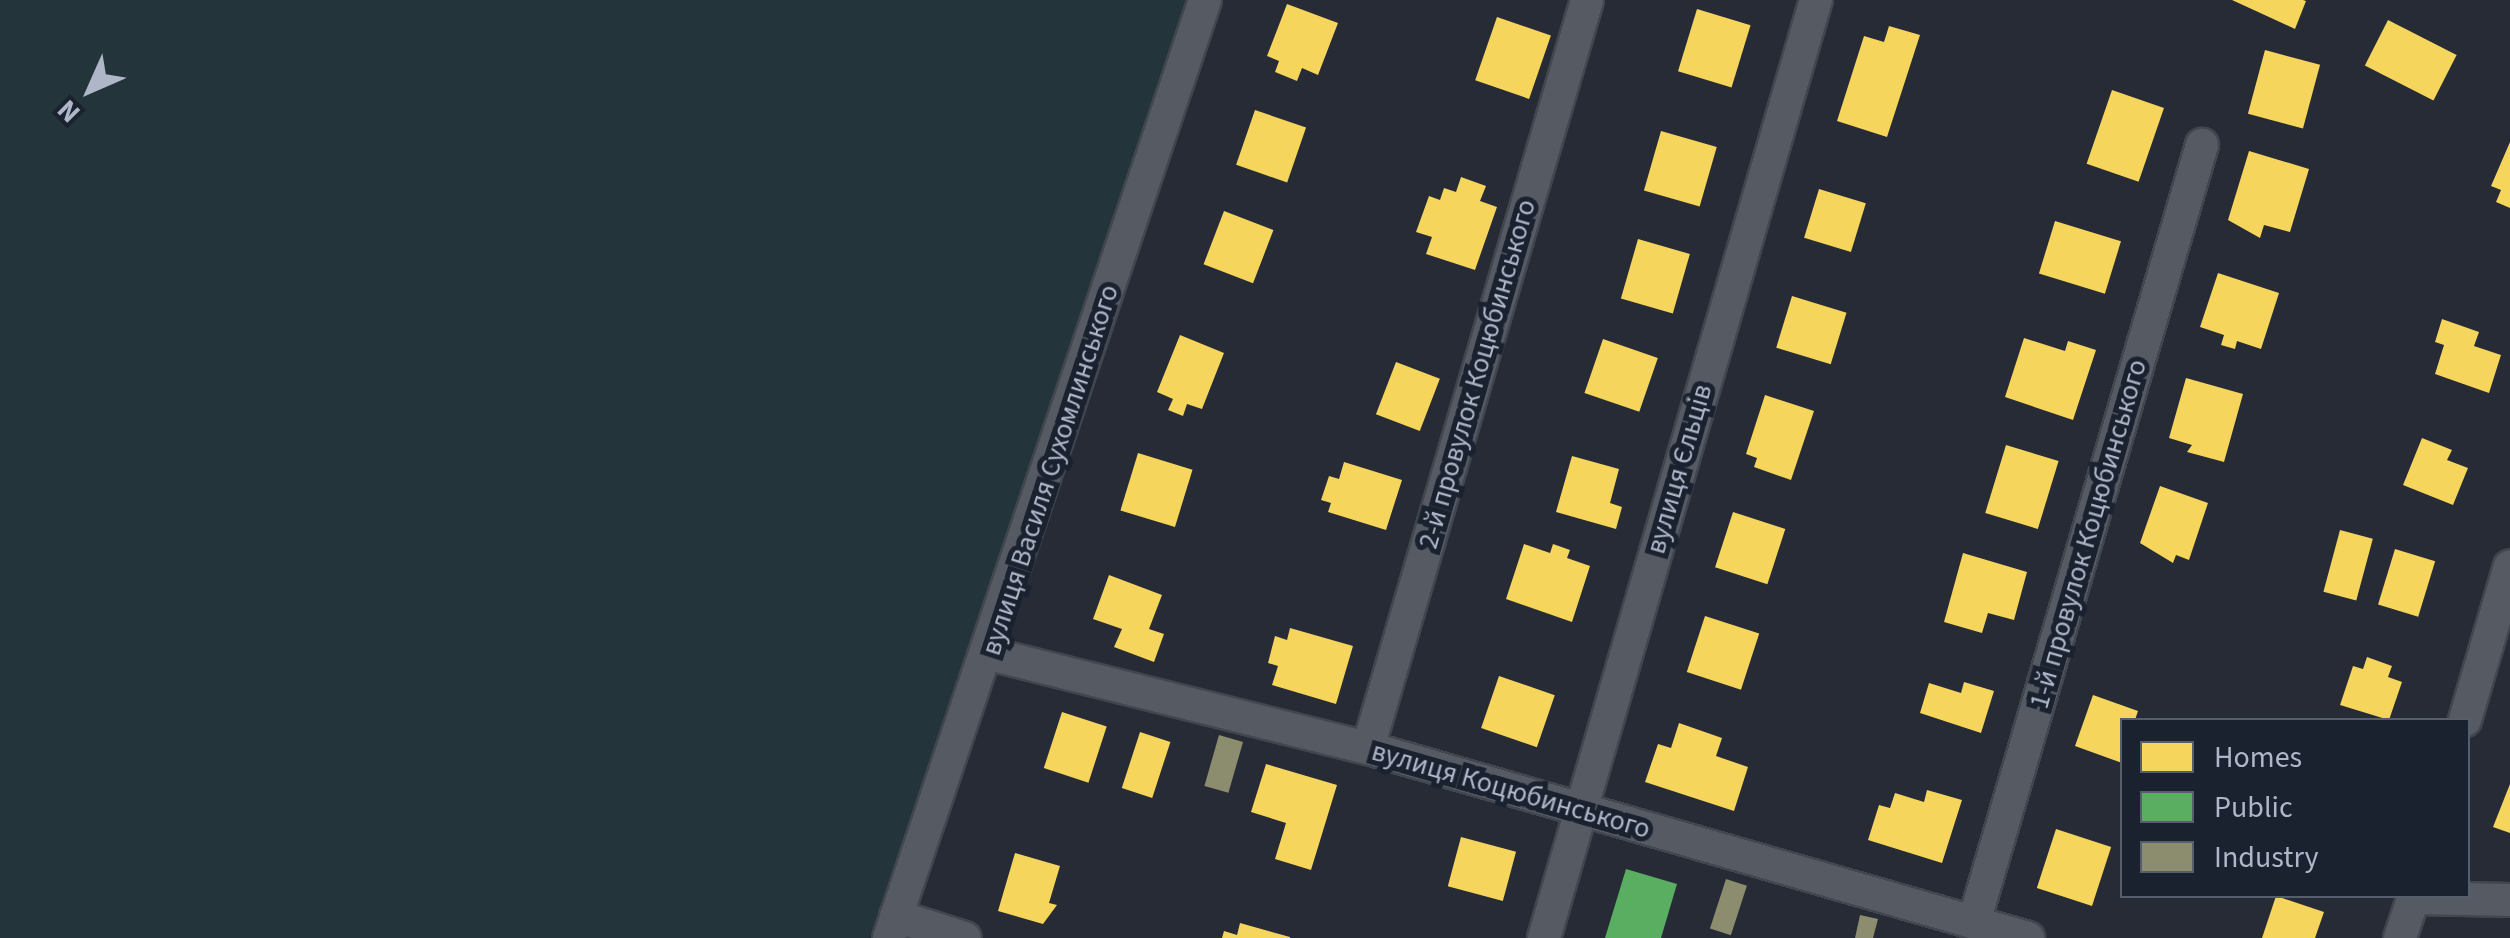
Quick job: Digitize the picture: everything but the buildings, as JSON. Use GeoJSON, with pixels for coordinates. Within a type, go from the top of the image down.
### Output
{"type":"FeatureCollection","features":[{"type":"Feature","properties":{"kind":"street","name":"вулиця Василя Сухомлинського"},"geometry":{"type":"LineString","coordinates":[[892,927],[990,654],[1204,0]]}},
{"type":"Feature","properties":{"kind":"street","name":"2-й провулок Коцюбинського"},"geometry":{"type":"LineString","coordinates":[[1368,748],[1587,0]]}},
{"type":"Feature","properties":{"kind":"street","name":"вулиця Єльців"},"geometry":{"type":"LineString","coordinates":[[1544,938],[1816,0]]}},
{"type":"Feature","properties":{"kind":"street","name":"1-й провулок Коцюбинського"},"geometry":{"type":"LineString","coordinates":[[1974,922],[2202,145]]}},
{"type":"Feature","properties":{"kind":"street"},"geometry":{"type":"LineString","coordinates":[[2466,718],[2510,566]]}},
{"type":"Feature","properties":{"kind":"street","name":"вулиця Коцюбинського"},"geometry":{"type":"LineString","coordinates":[[990,654],[1368,748],[1579,812],[2028,938]]}},
{"type":"Feature","properties":{"kind":"street"},"geometry":{"type":"LineString","coordinates":[[2400,938],[2414,898]]}},
{"type":"Feature","properties":{"kind":"street"},"geometry":{"type":"LineString","coordinates":[[2446,898],[2510,900]]}},
{"type":"Feature","properties":{"kind":"street"},"geometry":{"type":"LineString","coordinates":[[892,927],[965,938]]}},
{"type":"Feature","properties":{"kind":"shaded area"},"geometry":{"type":"Polygon","coordinates":[[[0,0],[1190,0],[869,938],[0,938],[0,0]]]}}]}
